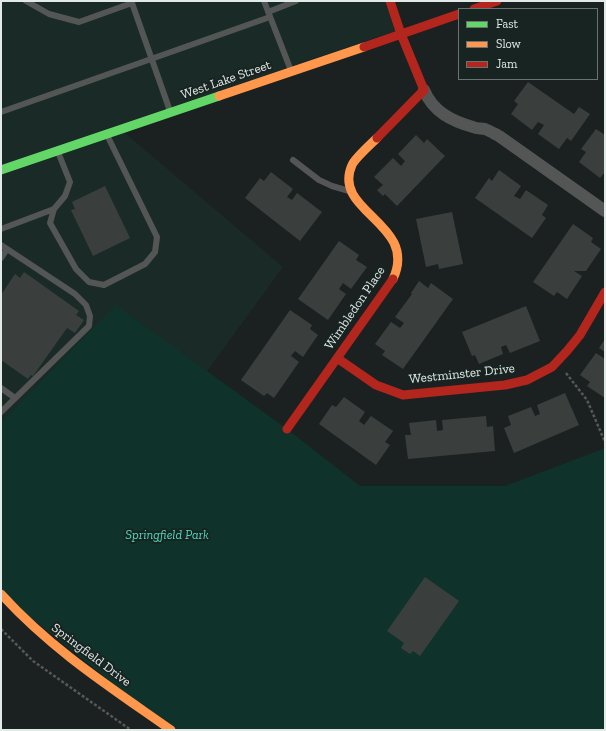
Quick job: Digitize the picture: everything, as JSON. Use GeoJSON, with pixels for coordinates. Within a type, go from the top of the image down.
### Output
{"type":"FeatureCollection","features":[{"type":"Feature","properties":{"kind":"street"},"geometry":{"type":"LineString","coordinates":[[390,1],[401,34],[427,98],[435,109],[458,123],[474,128],[485,129],[499,136],[605,211]]}},
{"type":"Feature","properties":{"kind":"street"},"geometry":{"type":"LineString","coordinates":[[477,8],[497,1]]}},
{"type":"Feature","properties":{"kind":"street","name":"West Lake Street"},"geometry":{"type":"LineString","coordinates":[[4,171],[106,134],[458,14]]}},
{"type":"Feature","properties":{"kind":"street","name":"Wimbledon Place"},"geometry":{"type":"LineString","coordinates":[[287,428],[397,271],[397,253],[391,235],[360,205],[351,191],[349,179],[352,164],[424,90]]}},
{"type":"Feature","properties":{"kind":"street","name":"Westminster Drive"},"geometry":{"type":"LineString","coordinates":[[337,358],[376,385],[403,395],[506,385],[527,380],[552,367],[567,351],[580,335],[605,292]]}},
{"type":"Feature","properties":{"kind":"street","name":"Springfield Drive"},"geometry":{"type":"LineString","coordinates":[[1,594],[18,614],[69,658],[171,730]]}},
{"type":"Feature","properties":{"kind":"lane"},"geometry":{"type":"LineString","coordinates":[[26,1],[49,14],[79,22],[135,2],[170,112]]}},
{"type":"Feature","properties":{"kind":"lane"},"geometry":{"type":"LineString","coordinates":[[264,1],[291,71]]}},
{"type":"Feature","properties":{"kind":"lane"},"geometry":{"type":"LineString","coordinates":[[1,112],[152,59],[269,14],[296,1]]}},
{"type":"Feature","properties":{"kind":"lane"},"geometry":{"type":"LineString","coordinates":[[58,151],[70,182],[65,196],[54,209],[50,223],[76,269],[89,282],[104,285],[145,264],[155,252],[157,237],[106,134]]}},
{"type":"Feature","properties":{"kind":"lane"},"geometry":{"type":"LineString","coordinates":[[293,160],[319,180],[332,186],[351,191]]}},
{"type":"Feature","properties":{"kind":"lane"},"geometry":{"type":"LineString","coordinates":[[1,229],[54,209]]}},
{"type":"Feature","properties":{"kind":"lane"},"geometry":{"type":"LineString","coordinates":[[1,245],[75,294],[86,305],[90,316],[89,326],[1,412]]}},
{"type":"Feature","properties":{"kind":"lane"},"geometry":{"type":"LineString","coordinates":[[1,258],[7,249]]}},
{"type":"Feature","properties":{"kind":"lane"},"geometry":{"type":"LineString","coordinates":[[1,388],[15,398]]}},
{"type":"Feature","properties":{"kind":"path"},"geometry":{"type":"LineString","coordinates":[[566,372],[587,400],[605,442]]}},
{"type":"Feature","properties":{"kind":"path"},"geometry":{"type":"LineString","coordinates":[[1,629],[33,662],[131,730]]}},
{"type":"Feature","properties":{"kind":"shaded area"},"geometry":{"type":"Polygon","coordinates":[[[1,1],[385,1],[395,31],[1,165],[1,1]]]}},
{"type":"Feature","properties":{"kind":"shaded area"},"geometry":{"type":"Polygon","coordinates":[[[125,133],[283,267],[207,371],[116,306],[1,422],[1,175],[125,133]]]}},
{"type":"Feature","properties":{"kind":"green space","name":"Springfield Park"},"geometry":{"type":"Polygon","coordinates":[[[116,305],[287,429],[360,486],[505,486],[605,448],[605,730],[171,730],[1,594],[1,422],[116,305]]]}},
{"type":"Feature","properties":{"kind":"building"},"geometry":{"type":"Polygon","coordinates":[[[528,82],[574,114],[579,107],[590,114],[571,141],[567,138],[559,149],[538,134],[544,125],[538,122],[532,130],[511,114],[518,104],[514,101],[528,82]]]}},
{"type":"Feature","properties":{"kind":"building"},"geometry":{"type":"Polygon","coordinates":[[[596,129],[605,135],[605,172],[600,178],[579,162],[586,152],[581,149],[596,129]]]}},
{"type":"Feature","properties":{"kind":"building"},"geometry":{"type":"Polygon","coordinates":[[[416,135],[424,143],[427,139],[445,156],[397,206],[385,194],[383,196],[377,190],[383,185],[374,177],[393,158],[401,166],[405,161],[398,154],[416,135]]]}},
{"type":"Feature","properties":{"kind":"building"},"geometry":{"type":"Polygon","coordinates":[[[499,170],[521,186],[514,196],[520,199],[526,190],[548,205],[542,215],[546,218],[532,238],[475,198],[489,178],[492,181],[499,170]]]}},
{"type":"Feature","properties":{"kind":"building"},"geometry":{"type":"Polygon","coordinates":[[[271,172],[293,189],[287,197],[292,200],[297,193],[322,212],[300,241],[245,198],[260,178],[264,181],[271,172]]]}},
{"type":"Feature","properties":{"kind":"building"},"geometry":{"type":"Polygon","coordinates":[[[105,186],[130,238],[93,256],[71,210],[75,209],[72,202],[105,186]]]}},
{"type":"Feature","properties":{"kind":"building"},"geometry":{"type":"Polygon","coordinates":[[[452,212],[463,264],[439,269],[438,264],[426,267],[416,219],[452,212]]]}},
{"type":"Feature","properties":{"kind":"building"},"geometry":{"type":"Polygon","coordinates":[[[573,224],[593,238],[591,242],[601,249],[586,271],[574,271],[582,276],[567,299],[557,292],[554,296],[533,282],[573,224]]]}},
{"type":"Feature","properties":{"kind":"building"},"geometry":{"type":"Polygon","coordinates":[[[339,241],[359,255],[356,260],[367,267],[351,289],[343,283],[339,289],[346,294],[328,320],[298,299],[339,241]]]}},
{"type":"Feature","properties":{"kind":"building"},"geometry":{"type":"Polygon","coordinates":[[[24,272],[79,311],[76,315],[84,320],[75,333],[67,328],[33,376],[31,375],[28,379],[1,360],[1,295],[15,274],[20,278],[24,272]]]}},
{"type":"Feature","properties":{"kind":"building"},"geometry":{"type":"Polygon","coordinates":[[[419,281],[428,288],[431,283],[453,299],[403,369],[382,355],[385,351],[375,344],[391,322],[400,328],[404,323],[395,317],[412,294],[411,293],[419,281]]]}},
{"type":"Feature","properties":{"kind":"building"},"geometry":{"type":"Polygon","coordinates":[[[526,306],[540,341],[510,353],[506,345],[501,347],[503,354],[479,364],[475,355],[472,356],[462,332],[526,306]]]}},
{"type":"Feature","properties":{"kind":"building"},"geometry":{"type":"Polygon","coordinates":[[[290,310],[312,325],[310,329],[318,335],[303,357],[295,351],[291,356],[299,362],[274,398],[267,393],[264,396],[241,380],[290,310]]]}},
{"type":"Feature","properties":{"kind":"building"},"geometry":{"type":"Polygon","coordinates":[[[605,339],[605,352],[599,348],[605,339]]]}},
{"type":"Feature","properties":{"kind":"building"},"geometry":{"type":"Polygon","coordinates":[[[596,353],[605,359],[605,398],[587,386],[590,382],[580,375],[596,353]]]}},
{"type":"Feature","properties":{"kind":"building"},"geometry":{"type":"Polygon","coordinates":[[[565,393],[579,425],[514,453],[504,428],[511,425],[508,416],[531,407],[535,416],[540,414],[537,405],[565,393]]]}},
{"type":"Feature","properties":{"kind":"building"},"geometry":{"type":"Polygon","coordinates":[[[344,397],[365,412],[359,421],[364,425],[371,416],[393,431],[385,442],[390,445],[376,465],[319,424],[332,405],[336,407],[344,397]]]}},
{"type":"Feature","properties":{"kind":"building"},"geometry":{"type":"Polygon","coordinates":[[[486,416],[487,427],[493,426],[495,451],[408,459],[405,435],[411,435],[409,423],[436,420],[437,431],[443,430],[442,420],[486,416]]]}},
{"type":"Feature","properties":{"kind":"building"},"geometry":{"type":"Polygon","coordinates":[[[425,577],[459,601],[420,656],[413,651],[410,654],[401,648],[404,643],[387,631],[425,577]]]}},
{"type":"Feature","properties":{"kind":"traffic: fast"},"geometry":{"type":"LineString","coordinates":[[1,170],[219,96]]}},
{"type":"Feature","properties":{"kind":"traffic: slow"},"geometry":{"type":"LineString","coordinates":[[219,96],[364,47]]}},
{"type":"Feature","properties":{"kind":"traffic: slow"},"geometry":{"type":"LineString","coordinates":[[377,138],[352,165],[349,181],[353,195],[386,231],[395,244],[398,260],[393,279]]}},
{"type":"Feature","properties":{"kind":"traffic: slow"},"geometry":{"type":"LineString","coordinates":[[1,594],[40,633],[82,667],[171,730]]}},
{"type":"Feature","properties":{"kind":"traffic: jam"},"geometry":{"type":"LineString","coordinates":[[377,138],[424,90],[401,34],[390,1]]}},
{"type":"Feature","properties":{"kind":"traffic: jam"},"geometry":{"type":"LineString","coordinates":[[477,8],[497,1]]}},
{"type":"Feature","properties":{"kind":"traffic: jam"},"geometry":{"type":"LineString","coordinates":[[364,47],[458,14]]}},
{"type":"Feature","properties":{"kind":"traffic: jam"},"geometry":{"type":"LineString","coordinates":[[287,429],[393,279]]}},
{"type":"Feature","properties":{"kind":"traffic: jam"},"geometry":{"type":"LineString","coordinates":[[337,358],[376,385],[403,395],[505,385],[527,380],[552,367],[567,351],[580,335],[605,292]]}}]}
